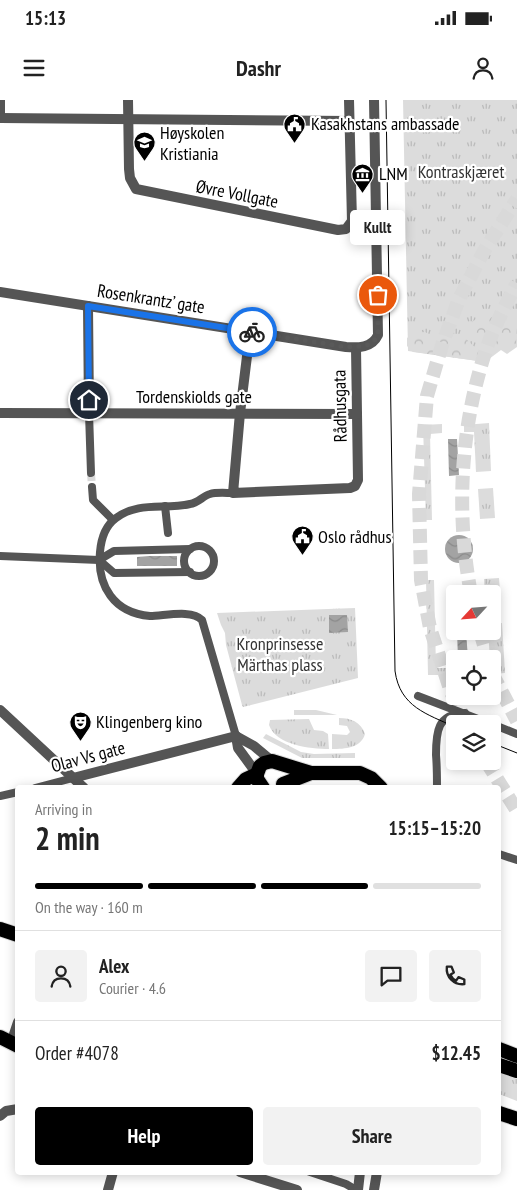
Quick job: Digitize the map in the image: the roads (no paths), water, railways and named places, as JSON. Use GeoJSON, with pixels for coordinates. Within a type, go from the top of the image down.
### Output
{"type":"FeatureCollection","features":[{"type":"Feature","properties":{"kind":"highway"},"geometry":{"type":"LineString","coordinates":[[262,785],[257,779],[257,774],[260,766],[264,763],[277,763],[311,773],[360,773],[368,776],[376,785]]}},
{"type":"Feature","properties":{"kind":"highway"},"geometry":{"type":"LineString","coordinates":[[277,763],[286,774],[282,785]]}},
{"type":"Feature","properties":{"kind":"highway"},"geometry":{"type":"LineString","coordinates":[[284,785],[311,773]]}},
{"type":"Feature","properties":{"kind":"highway"},"geometry":{"type":"LineString","coordinates":[[241,785],[246,779],[257,774]]}},
{"type":"Feature","properties":{"kind":"highway"},"geometry":{"type":"LineString","coordinates":[[0,929],[15,935]]}},
{"type":"Feature","properties":{"kind":"highway"},"geometry":{"type":"LineString","coordinates":[[0,1037],[15,1046]]}},
{"type":"Feature","properties":{"kind":"highway"},"geometry":{"type":"LineString","coordinates":[[501,1050],[517,1056]]}},
{"type":"Feature","properties":{"kind":"highway"},"geometry":{"type":"LineString","coordinates":[[501,1066],[517,1071]]}},
{"type":"Feature","properties":{"kind":"highway"},"geometry":{"type":"LineString","coordinates":[[501,1113],[517,1119]]}},
{"type":"Feature","properties":{"kind":"street"},"geometry":{"type":"LineString","coordinates":[[1,100],[0,118],[349,121],[349,100]]}},
{"type":"Feature","properties":{"kind":"street"},"geometry":{"type":"LineString","coordinates":[[128,100],[129,118]]}},
{"type":"Feature","properties":{"kind":"street","name":"Rådhusgata"},"geometry":{"type":"LineString","coordinates":[[233,493],[350,488],[355,486],[358,480],[356,348],[369,345],[376,340],[378,335],[374,100]]}},
{"type":"Feature","properties":{"kind":"street","name":"Øvre Vollgate"},"geometry":{"type":"LineString","coordinates":[[129,118],[129,169],[132,185],[136,190],[338,230],[346,229],[352,221],[349,121]]}},
{"type":"Feature","properties":{"kind":"street","name":"Rosenkrantz’ gate"},"geometry":{"type":"LineString","coordinates":[[0,292],[356,348]]}},
{"type":"Feature","properties":{"kind":"street"},"geometry":{"type":"LineString","coordinates":[[88,306],[91,474]]}},
{"type":"Feature","properties":{"kind":"street"},"geometry":{"type":"LineString","coordinates":[[250,332],[233,493],[210,494],[188,505],[148,506],[135,509],[113,520],[102,538],[99,560],[108,595],[126,610],[150,616],[194,614],[202,620],[238,748],[257,774]]}},
{"type":"Feature","properties":{"kind":"street","name":"Tordenskiolds gate"},"geometry":{"type":"LineString","coordinates":[[0,413],[357,414]]}},
{"type":"Feature","properties":{"kind":"street"},"geometry":{"type":"LineString","coordinates":[[92,487],[93,500],[113,520]]}},
{"type":"Feature","properties":{"kind":"street"},"geometry":{"type":"LineString","coordinates":[[165,506],[168,533]]}},
{"type":"Feature","properties":{"kind":"street"},"geometry":{"type":"LineString","coordinates":[[0,556],[99,560],[114,551],[190,549],[195,546],[204,547],[211,552],[214,561],[211,570],[207,574],[197,576],[186,568],[184,559],[190,549]]}},
{"type":"Feature","properties":{"kind":"street"},"geometry":{"type":"LineString","coordinates":[[99,560],[114,573],[190,572]]}},
{"type":"Feature","properties":{"kind":"street"},"geometry":{"type":"LineString","coordinates":[[418,696],[465,714]]}},
{"type":"Feature","properties":{"kind":"street"},"geometry":{"type":"LineString","coordinates":[[0,710],[81,785]]}},
{"type":"Feature","properties":{"kind":"street"},"geometry":{"type":"LineString","coordinates":[[437,785],[436,737],[439,726],[445,719],[457,714],[465,714]]}},
{"type":"Feature","properties":{"kind":"street"},"geometry":{"type":"LineString","coordinates":[[501,728],[517,734]]}},
{"type":"Feature","properties":{"kind":"street"},"geometry":{"type":"LineString","coordinates":[[236,736],[277,763]]}},
{"type":"Feature","properties":{"kind":"street","name":"Olav Vs gate"},"geometry":{"type":"LineString","coordinates":[[46,785],[236,736]]}},
{"type":"Feature","properties":{"kind":"street"},"geometry":{"type":"LineString","coordinates":[[0,796],[15,793]]}},
{"type":"Feature","properties":{"kind":"street"},"geometry":{"type":"LineString","coordinates":[[501,855],[517,860]]}},
{"type":"Feature","properties":{"kind":"street"},"geometry":{"type":"LineString","coordinates":[[3,1114],[15,1110]]}},
{"type":"Feature","properties":{"kind":"street"},"geometry":{"type":"LineString","coordinates":[[108,1190],[112,1175]]}},
{"type":"Feature","properties":{"kind":"street"},"geometry":{"type":"LineString","coordinates":[[250,1175],[297,1190]]}},
{"type":"Feature","properties":{"kind":"street"},"geometry":{"type":"LineString","coordinates":[[319,1175],[346,1184],[357,1190],[360,1175]]}},
{"type":"Feature","properties":{"kind":"street"},"geometry":{"type":"LineString","coordinates":[[374,1190],[376,1175]]}},
{"type":"Feature","properties":{"kind":"water"},"geometry":{"type":"Polygon","coordinates":[[[448,439],[457,439],[459,475],[449,476],[448,439]]]}},
{"type":"Feature","properties":{"kind":"water"},"geometry":{"type":"Polygon","coordinates":[[[459,535],[469,539],[473,549],[469,559],[459,563],[449,559],[445,549],[449,539],[459,535]]]}},
{"type":"Feature","properties":{"kind":"water"},"geometry":{"type":"Polygon","coordinates":[[[177,556],[177,566],[137,566],[137,557],[177,556]]]}},
{"type":"Feature","properties":{"kind":"water"},"geometry":{"type":"Polygon","coordinates":[[[329,615],[347,615],[348,632],[329,633],[329,615]]]}},
{"type":"Feature","properties":{"kind":"water"},"geometry":{"type":"Polygon","coordinates":[[[457,640],[467,640],[467,650],[458,650],[457,640]]]}},
{"type":"Feature","properties":{"kind":"tunnel"},"geometry":{"type":"LineString","coordinates":[[462,715],[451,692],[430,628],[421,580],[419,494],[427,396],[442,345],[459,299],[484,251],[517,199]]}},
{"type":"Feature","properties":{"kind":"tunnel"},"geometry":{"type":"LineString","coordinates":[[470,585],[463,534],[462,504],[465,444],[476,385],[484,356],[499,319],[517,283]]}},
{"type":"Feature","properties":{"kind":"tunnel"},"geometry":{"type":"LineString","coordinates":[[91,473],[92,487]]}},
{"type":"Feature","properties":{"kind":"tunnel"},"geometry":{"type":"LineString","coordinates":[[483,640],[485,650]]}},
{"type":"Feature","properties":{"kind":"tunnel"},"geometry":{"type":"LineString","coordinates":[[501,690],[517,721]]}},
{"type":"Feature","properties":{"kind":"tunnel"},"geometry":{"type":"LineString","coordinates":[[492,770],[501,785]]}},
{"type":"Feature","properties":{"kind":"tunnel"},"geometry":{"type":"LineString","coordinates":[[501,785],[517,811]]}},
{"type":"Feature","properties":{"kind":"tram line"},"geometry":{"type":"LineString","coordinates":[[386,100],[395,671],[398,683],[409,701],[416,708],[446,723]]}},
{"type":"Feature","properties":{"kind":"tram line"},"geometry":{"type":"LineString","coordinates":[[501,747],[517,753]]}},
{"type":"Feature","properties":{"kind":"place","name":"Kasakhstans ambassade"},"geometry":{"type":"Point","coordinates":[295,143]}},
{"type":"Feature","properties":{"kind":"place","name":"Høyskolen Kristiania"},"geometry":{"type":"Point","coordinates":[144,162]}},
{"type":"Feature","properties":{"kind":"place","name":"LNM"},"geometry":{"type":"Point","coordinates":[363,193]}},
{"type":"Feature","properties":{"kind":"place","name":"Kullt"},"geometry":{"type":"Point","coordinates":[378,295]}},
{"type":"Feature","properties":{"kind":"place","name":"Oslo rådhus"},"geometry":{"type":"Point","coordinates":[302,556]}},
{"type":"Feature","properties":{"kind":"place","name":"Klingenberg kino"},"geometry":{"type":"Point","coordinates":[80,741]}},
{"type":"Feature","properties":{"kind":"park label","name":"Kontraskjæret"},"geometry":{"type":"Point","coordinates":[461,172]}},
{"type":"Feature","properties":{"kind":"park label","name":"Kronprinsesse Märthas plass"},"geometry":{"type":"Point","coordinates":[280,654]}}]}
